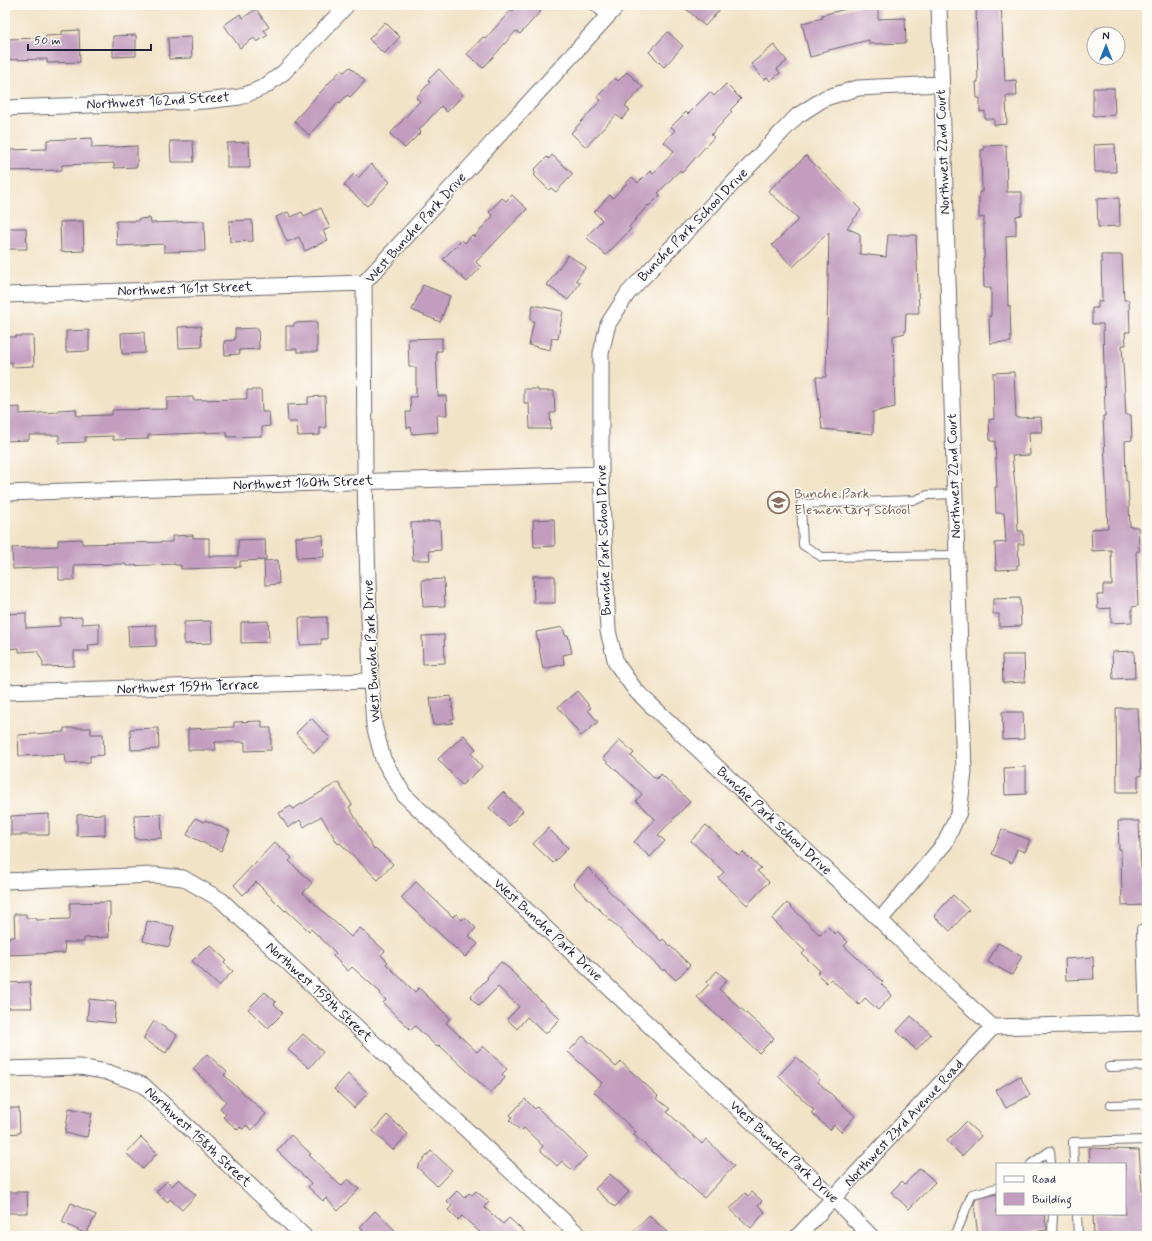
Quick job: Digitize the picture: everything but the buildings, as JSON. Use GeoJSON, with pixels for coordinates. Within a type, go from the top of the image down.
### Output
{"type":"FeatureCollection","features":[{"type":"Feature","properties":{"kind":"street","name":"Northwest 162nd Street"},"geometry":{"type":"LineString","coordinates":[[5,108],[205,101],[240,97],[264,87],[284,72],[347,5]]}},
{"type":"Feature","properties":{"kind":"street","name":"Northwest 22nd Court"},"geometry":{"type":"LineString","coordinates":[[880,920],[945,843],[960,812],[964,772],[939,5]]}},
{"type":"Feature","properties":{"kind":"street","name":"West Bunche Park Drive"},"geometry":{"type":"LineString","coordinates":[[608,8],[364,282],[365,481],[371,681],[374,725],[384,759],[404,795],[834,1199],[871,1236]]}},
{"type":"Feature","properties":{"kind":"street","name":"Bunche Park School Drive"},"geometry":{"type":"LineString","coordinates":[[941,84],[858,88],[825,98],[797,116],[628,294],[608,324],[601,353],[601,474],[608,631],[616,663],[636,691],[993,1027]]}},
{"type":"Feature","properties":{"kind":"street","name":"Northwest 161st Street"},"geometry":{"type":"LineString","coordinates":[[5,295],[364,282]]}},
{"type":"Feature","properties":{"kind":"street","name":"Northwest 160th Street"},"geometry":{"type":"LineString","coordinates":[[5,493],[601,474]]}},
{"type":"Feature","properties":{"kind":"street","name":"Northwest 159th Terrace"},"geometry":{"type":"LineString","coordinates":[[5,692],[371,681]]}},
{"type":"Feature","properties":{"kind":"street","name":"Northwest 159th Street"},"geometry":{"type":"LineString","coordinates":[[5,881],[154,875],[183,878],[221,900],[580,1236]]}},
{"type":"Feature","properties":{"kind":"street"},"geometry":{"type":"LineString","coordinates":[[993,1027],[1146,1023]]}},
{"type":"Feature","properties":{"kind":"street","name":"Northwest 23rd Avenue Road"},"geometry":{"type":"LineString","coordinates":[[798,1236],[993,1027]]}},
{"type":"Feature","properties":{"kind":"street","name":"Northwest 158th Street"},"geometry":{"type":"LineString","coordinates":[[5,1069],[80,1067],[107,1072],[143,1086],[304,1236]]}},
{"type":"Feature","properties":{"kind":"lane"},"geometry":{"type":"LineString","coordinates":[[954,494],[928,494],[915,500],[801,504],[803,545],[822,557],[956,555]]}},
{"type":"Feature","properties":{"kind":"lane"},"geometry":{"type":"LineString","coordinates":[[1141,929],[1146,1023]]}},
{"type":"Feature","properties":{"kind":"lane"},"geometry":{"type":"LineString","coordinates":[[1109,1067],[1147,1066]]}},
{"type":"Feature","properties":{"kind":"lane"},"geometry":{"type":"LineString","coordinates":[[1111,1105],[1147,1104]]}},
{"type":"Feature","properties":{"kind":"lane"},"geometry":{"type":"LineString","coordinates":[[1074,1163],[1073,1142],[1147,1140]]}},
{"type":"Feature","properties":{"kind":"lane"},"geometry":{"type":"LineString","coordinates":[[1032,1163],[1050,1151],[1051,1163]]}},
{"type":"Feature","properties":{"kind":"lane"},"geometry":{"type":"LineString","coordinates":[[955,1236],[972,1194],[996,1188]]}},
{"type":"Feature","properties":{"kind":"lane"},"geometry":{"type":"LineString","coordinates":[[1052,1236],[1053,1215]]}},
{"type":"Feature","properties":{"kind":"lane"},"geometry":{"type":"LineString","coordinates":[[1077,1215],[1078,1236]]}},
{"type":"Feature","properties":{"kind":"place","name":"Bunche Park Elementary School"},"geometry":{"type":"Point","coordinates":[779,502]}}]}
